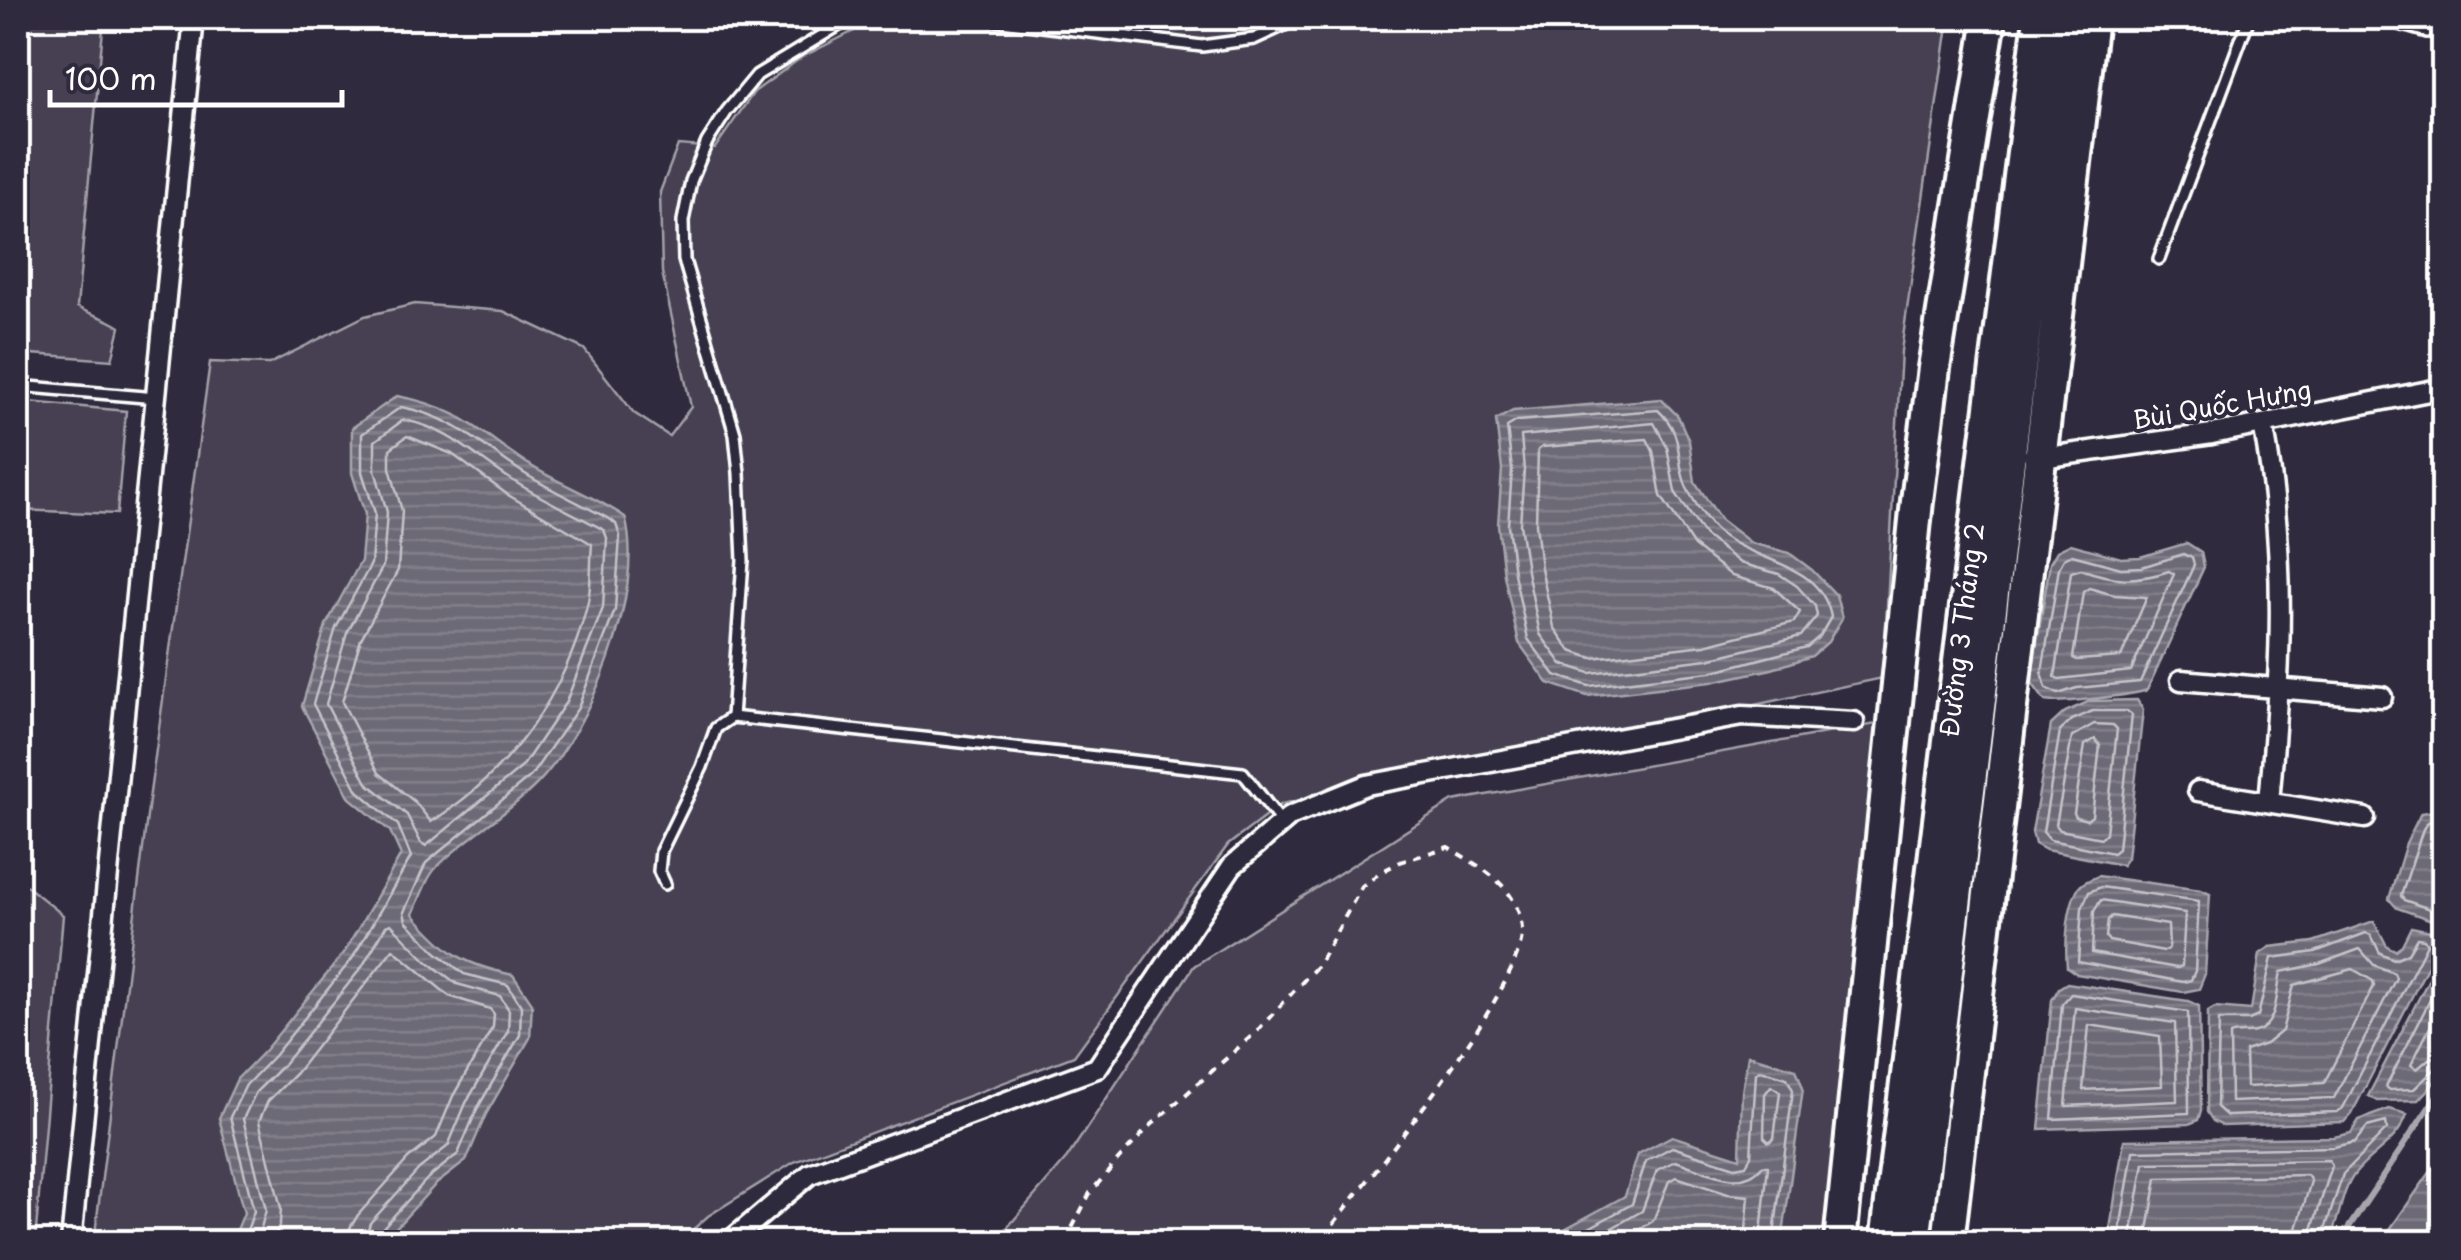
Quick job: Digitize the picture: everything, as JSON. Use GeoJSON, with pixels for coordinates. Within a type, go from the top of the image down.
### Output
{"type":"FeatureCollection","features":[{"type":"Feature","properties":{"kind":"main road"},"geometry":{"type":"LineString","coordinates":[[1840,1242],[1917,501],[1934,368],[1990,18]]}},
{"type":"Feature","properties":{"kind":"main road","name":"Đường 3 Tháng 2"},"geometry":{"type":"LineString","coordinates":[[1886,1242],[2040,18]]}},
{"type":"Feature","properties":{"kind":"main road","name":"Đường 3 Tháng 2"},"geometry":{"type":"LineString","coordinates":[[1914,1242],[2063,18]]}},
{"type":"Feature","properties":{"kind":"main road"},"geometry":{"type":"LineString","coordinates":[[1948,1242],[2092,18]]}},
{"type":"Feature","properties":{"kind":"street"},"geometry":{"type":"LineString","coordinates":[[71,1242],[194,18]]}},
{"type":"Feature","properties":{"kind":"street","name":"Bùi Quốc Hưng"},"geometry":{"type":"LineString","coordinates":[[2008,450],[2041,458],[2148,445],[2444,388]]}},
{"type":"Feature","properties":{"kind":"street"},"geometry":{"type":"LineString","coordinates":[[2263,424],[2274,484],[2282,616],[2280,688],[2269,802]]}},
{"type":"Feature","properties":{"kind":"street"},"geometry":{"type":"LineString","coordinates":[[2181,680],[2382,698]]}},
{"type":"Feature","properties":{"kind":"street"},"geometry":{"type":"LineString","coordinates":[[729,1242],[810,1174],[1098,1068],[1232,866],[1290,816],[1366,785],[1742,716],[1854,722]]}},
{"type":"Feature","properties":{"kind":"street"},"geometry":{"type":"LineString","coordinates":[[2198,790],[2364,818]]}},
{"type":"Feature","properties":{"kind":"lane"},"geometry":{"type":"LineString","coordinates":[[732,716],[742,578],[739,473],[735,434],[684,260],[683,220],[691,181],[706,142],[737,99],[757,75],[850,18]]}},
{"type":"Feature","properties":{"kind":"lane"},"geometry":{"type":"LineString","coordinates":[[978,18],[1202,46],[1254,39],[1300,18]]}},
{"type":"Feature","properties":{"kind":"lane"},"geometry":{"type":"LineString","coordinates":[[2159,259],[2250,18]]}},
{"type":"Feature","properties":{"kind":"lane"},"geometry":{"type":"LineString","coordinates":[[2380,18],[2427,32]]}},
{"type":"Feature","properties":{"kind":"lane"},"geometry":{"type":"LineString","coordinates":[[18,386],[156,398]]}},
{"type":"Feature","properties":{"kind":"lane"},"geometry":{"type":"LineString","coordinates":[[666,884],[659,872],[661,851],[702,767],[716,728],[732,716],[1243,773],[1282,823]]}},
{"type":"Feature","properties":{"kind":"path"},"geometry":{"type":"LineString","coordinates":[[1065,1242],[1090,1193],[1119,1158],[1246,1042],[1319,964],[1362,886],[1400,862],[1448,847],[1479,864],[1513,898],[1523,932],[1520,954],[1495,1001],[1417,1115],[1319,1242]]}},
{"type":"Feature","properties":{"kind":"shaded area"},"geometry":{"type":"Polygon","coordinates":[[[18,18],[104,18],[77,307],[120,327],[112,360],[18,353],[18,18]]]}},
{"type":"Feature","properties":{"kind":"shaded area"},"geometry":{"type":"Polygon","coordinates":[[[880,18],[1949,18],[1901,351],[1883,678],[1282,804],[1228,845],[1074,1056],[794,1162],[708,1216],[679,1242],[94,1242],[149,800],[210,362],[269,364],[365,316],[415,304],[503,311],[584,349],[634,413],[669,436],[691,407],[662,272],[660,192],[678,145],[715,148],[754,92],[802,57],[880,18]]]}},
{"type":"Feature","properties":{"kind":"shaded area"},"geometry":{"type":"Polygon","coordinates":[[[18,401],[126,411],[117,514],[18,510],[18,401]]]}},
{"type":"Feature","properties":{"kind":"shaded area"},"geometry":{"type":"Polygon","coordinates":[[[1887,722],[1825,1242],[995,1242],[1067,1158],[1194,966],[1453,801],[1887,722]]]}},
{"type":"Feature","properties":{"kind":"shaded area"},"geometry":{"type":"Polygon","coordinates":[[[18,879],[63,915],[35,1242],[18,1242],[18,879]]]}},
{"type":"Feature","properties":{"kind":"water"},"geometry":{"type":"Polygon","coordinates":[[[397,396],[453,414],[528,464],[625,517],[628,583],[609,658],[594,696],[557,760],[525,795],[437,867],[413,914],[457,955],[513,975],[532,1003],[530,1038],[486,1114],[466,1161],[435,1185],[383,1242],[232,1242],[244,1213],[219,1118],[237,1079],[344,953],[401,855],[390,831],[350,798],[302,706],[326,625],[361,561],[365,514],[352,473],[352,428],[397,396]]]}},
{"type":"Feature","properties":{"kind":"water"},"geometry":{"type":"Polygon","coordinates":[[[1661,399],[1678,416],[1689,441],[1695,482],[1721,520],[1751,543],[1789,553],[1812,570],[1836,595],[1842,618],[1828,642],[1812,656],[1772,669],[1711,682],[1587,696],[1548,683],[1519,643],[1498,525],[1502,469],[1496,420],[1513,411],[1661,399]]]}},
{"type":"Feature","properties":{"kind":"water"},"geometry":{"type":"Polygon","coordinates":[[[2187,543],[2201,552],[2204,567],[2147,690],[2096,699],[2045,701],[2032,683],[2032,672],[2050,563],[2057,551],[2071,544],[2121,558],[2140,557],[2187,543]]]}},
{"type":"Feature","properties":{"kind":"water"},"geometry":{"type":"Polygon","coordinates":[[[2137,700],[2143,710],[2127,858],[2122,865],[2046,850],[2035,844],[2032,832],[2051,725],[2065,712],[2090,701],[2137,700]]]}},
{"type":"Feature","properties":{"kind":"water"},"geometry":{"type":"Polygon","coordinates":[[[2444,810],[2443,924],[2397,908],[2389,899],[2406,843],[2421,813],[2444,810]]]}},
{"type":"Feature","properties":{"kind":"water"},"geometry":{"type":"Polygon","coordinates":[[[2098,876],[2210,894],[2205,974],[2199,989],[2183,992],[2077,974],[2067,967],[2068,927],[2074,898],[2081,885],[2098,876]]]}},
{"type":"Feature","properties":{"kind":"water"},"geometry":{"type":"Polygon","coordinates":[[[2374,921],[2387,946],[2395,950],[2411,927],[2435,932],[2442,938],[2352,1113],[2344,1122],[2223,1126],[2213,1121],[2207,1112],[2208,1011],[2215,1007],[2251,1010],[2260,954],[2270,947],[2313,942],[2374,921]]]}},
{"type":"Feature","properties":{"kind":"water"},"geometry":{"type":"Polygon","coordinates":[[[2443,952],[2443,1073],[2418,1100],[2377,1101],[2368,1096],[2443,952]]]}},
{"type":"Feature","properties":{"kind":"water"},"geometry":{"type":"Polygon","coordinates":[[[2067,983],[2188,1001],[2199,1006],[2198,1120],[2189,1124],[2039,1129],[2052,1000],[2067,983]]]}},
{"type":"Feature","properties":{"kind":"water"},"geometry":{"type":"Polygon","coordinates":[[[1748,1055],[1796,1069],[1803,1088],[1782,1242],[1551,1242],[1561,1231],[1625,1196],[1638,1154],[1672,1136],[1740,1158],[1742,1092],[1748,1055]]]}},
{"type":"Feature","properties":{"kind":"water"},"geometry":{"type":"Polygon","coordinates":[[[2389,1109],[2407,1114],[2403,1124],[2354,1175],[2328,1242],[2108,1242],[2124,1140],[2334,1137],[2351,1133],[2359,1120],[2389,1109]]]}},
{"type":"Feature","properties":{"kind":"water"},"geometry":{"type":"Polygon","coordinates":[[[2443,1154],[2443,1242],[2382,1242],[2388,1232],[2443,1154]]]}},
{"type":"Feature","properties":{"kind":"waterway"},"geometry":{"type":"LineString","coordinates":[[2339,1242],[2444,1085]]}}]}
